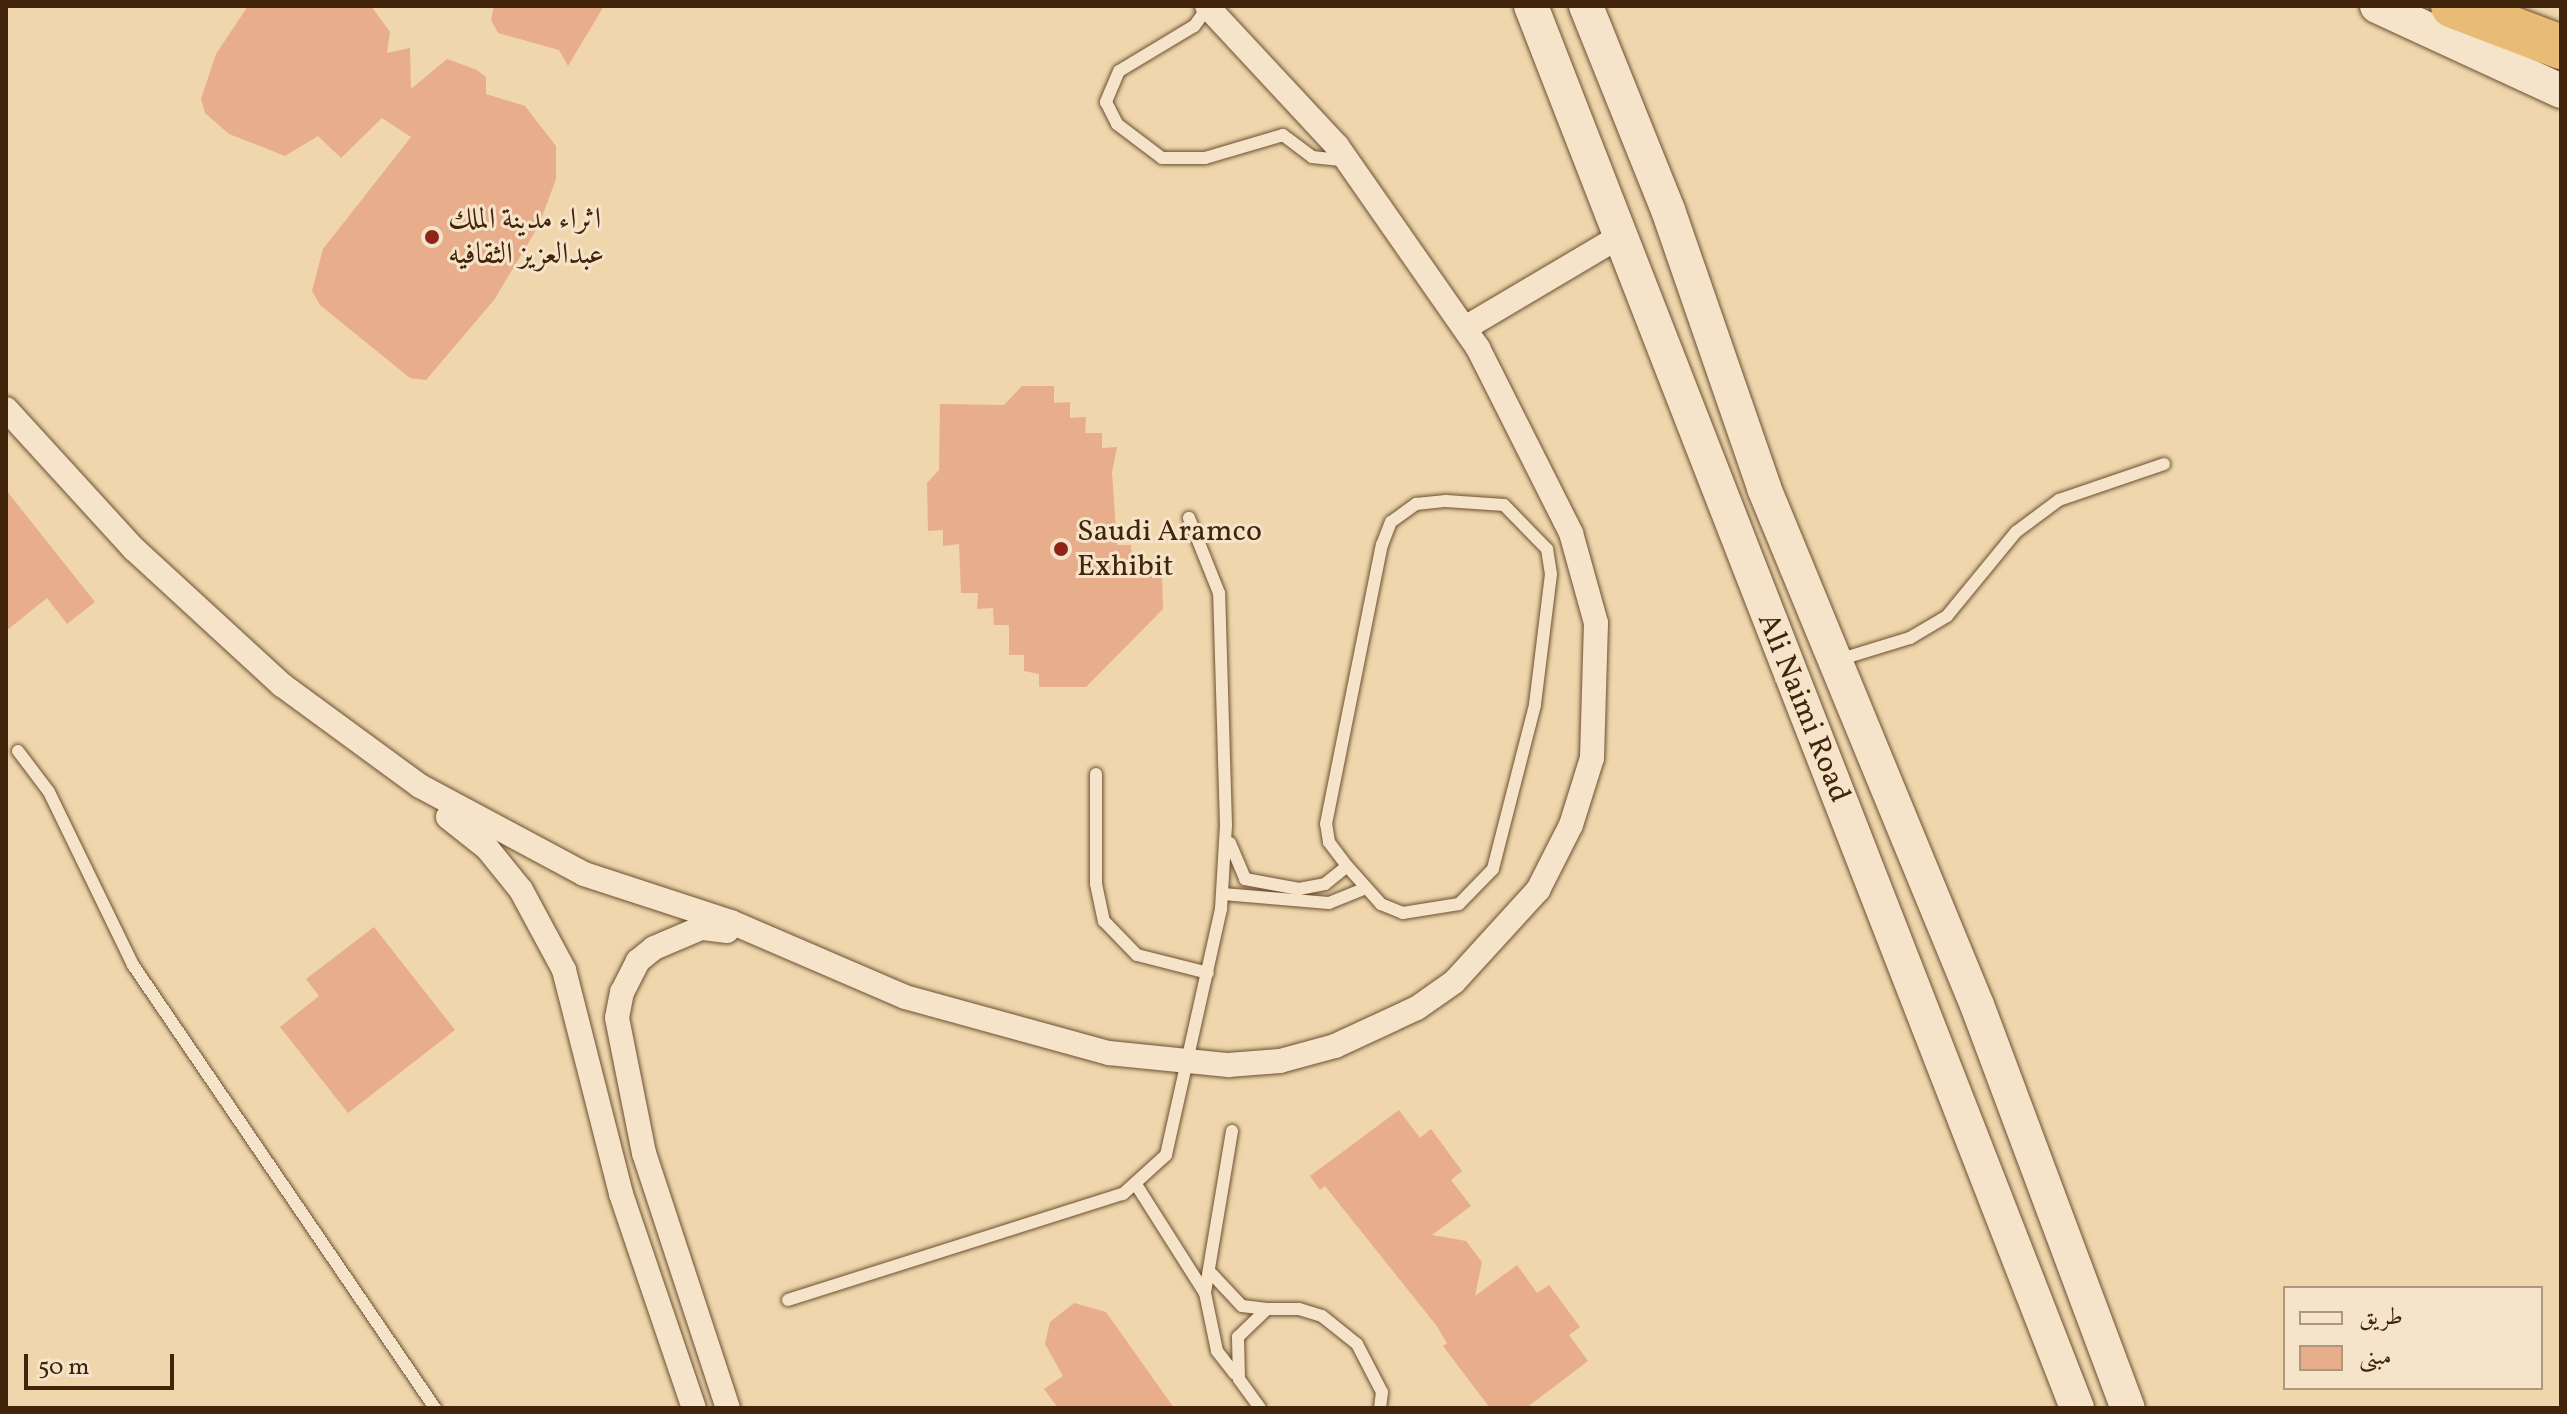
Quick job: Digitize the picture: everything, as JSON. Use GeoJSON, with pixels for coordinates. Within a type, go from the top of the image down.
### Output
{"type":"FeatureCollection","features":[{"type":"Feature","properties":{"kind":"highway"},"geometry":{"type":"LineString","coordinates":[[2453,6],[2561,44]]}},
{"type":"Feature","properties":{"kind":"highway"},"geometry":{"type":"LineString","coordinates":[[2482,6],[2561,44]]}},
{"type":"Feature","properties":{"kind":"main road","name":"Ali Naimi Road"},"geometry":{"type":"LineString","coordinates":[[1531,6],[1617,238],[2077,1408]]}},
{"type":"Feature","properties":{"kind":"main road","name":"Ali Naimi Road"},"geometry":{"type":"LineString","coordinates":[[1586,6],[1835,661],[1977,1005],[2128,1408]]}},
{"type":"Feature","properties":{"kind":"main road"},"geometry":{"type":"LineString","coordinates":[[2377,6],[2561,91]]}},
{"type":"Feature","properties":{"kind":"street"},"geometry":{"type":"LineString","coordinates":[[400,772],[584,874],[773,940],[905,997],[1096,1050],[1191,1064],[1280,1061],[1335,1046],[1417,1008],[1510,927],[1555,862],[1582,798],[1592,758],[1598,671],[1585,576],[1539,465],[1465,328],[1348,161],[1207,6]]}},
{"type":"Feature","properties":{"kind":"street"},"geometry":{"type":"LineString","coordinates":[[1465,328],[1617,238]]}},
{"type":"Feature","properties":{"kind":"street"},"geometry":{"type":"LineString","coordinates":[[6,409],[202,617],[400,772],[507,871],[564,970],[626,1209],[694,1408]]}},
{"type":"Feature","properties":{"kind":"street"},"geometry":{"type":"LineString","coordinates":[[728,1408],[644,1153],[617,1018],[638,961],[677,934],[701,928],[773,940]]}},
{"type":"Feature","properties":{"kind":"lane"},"geometry":{"type":"LineString","coordinates":[[1207,6],[1194,26],[1119,71],[1106,102],[1117,124],[1162,158],[1205,158],[1283,135],[1312,157],[1348,161]]}},
{"type":"Feature","properties":{"kind":"lane"},"geometry":{"type":"LineString","coordinates":[[1835,661],[1910,638],[1947,616],[2016,532],[2059,500],[2164,464]]}},
{"type":"Feature","properties":{"kind":"lane"},"geometry":{"type":"LineString","coordinates":[[1416,504],[1504,505],[1547,549],[1551,574],[1535,705],[1493,869],[1459,904],[1403,913],[1366,888],[1329,842],[1326,824],[1391,522],[1416,504]]}},
{"type":"Feature","properties":{"kind":"lane"},"geometry":{"type":"LineString","coordinates":[[788,1300],[1137,1186],[1175,1134],[1223,894],[1226,825],[1219,593],[1189,518]]}},
{"type":"Feature","properties":{"kind":"lane"},"geometry":{"type":"LineString","coordinates":[[18,751],[49,792],[133,965],[435,1408]]}},
{"type":"Feature","properties":{"kind":"lane"},"geometry":{"type":"LineString","coordinates":[[1096,774],[1096,884],[1104,921],[1137,955],[1208,973]]}},
{"type":"Feature","properties":{"kind":"lane"},"geometry":{"type":"LineString","coordinates":[[1226,825],[1234,861],[1245,879],[1299,889],[1325,884],[1347,866]]}},
{"type":"Feature","properties":{"kind":"lane"},"geometry":{"type":"LineString","coordinates":[[1223,894],[1329,903],[1366,888]]}},
{"type":"Feature","properties":{"kind":"lane"},"geometry":{"type":"LineString","coordinates":[[1205,1293],[1211,1273],[1232,1131]]}},
{"type":"Feature","properties":{"kind":"lane"},"geometry":{"type":"LineString","coordinates":[[1137,1186],[1205,1293],[1217,1351],[1260,1408]]}},
{"type":"Feature","properties":{"kind":"lane"},"geometry":{"type":"LineString","coordinates":[[1211,1273],[1242,1306],[1322,1316],[1357,1344],[1382,1392],[1380,1408]]}},
{"type":"Feature","properties":{"kind":"lane"},"geometry":{"type":"LineString","coordinates":[[1239,1379],[1238,1337],[1267,1309]]}},
{"type":"Feature","properties":{"kind":"building"},"geometry":{"type":"Polygon","coordinates":[[[248,6],[371,6],[390,32],[387,53],[410,48],[411,89],[447,59],[477,70],[486,77],[486,94],[525,106],[556,146],[556,179],[539,225],[494,300],[426,380],[410,378],[320,305],[312,291],[323,249],[411,137],[382,118],[341,158],[318,136],[285,156],[229,134],[205,113],[201,99],[216,54],[248,6]]]}},
{"type":"Feature","properties":{"kind":"building"},"geometry":{"type":"Polygon","coordinates":[[[494,6],[604,6],[568,66],[559,50],[498,33],[491,20],[494,6]]]}},
{"type":"Feature","properties":{"kind":"building"},"geometry":{"type":"Polygon","coordinates":[[[1022,386],[1054,386],[1054,403],[1070,402],[1070,418],[1086,417],[1085,433],[1102,433],[1102,448],[1117,447],[1112,472],[1117,545],[1131,545],[1132,561],[1147,560],[1146,576],[1162,576],[1163,609],[1086,687],[1039,687],[1039,674],[1024,671],[1024,655],[1009,655],[1009,625],[994,625],[993,608],[977,609],[978,593],[961,593],[959,544],[943,546],[943,530],[928,531],[927,483],[939,470],[940,404],[1004,405],[1022,386]]]}},
{"type":"Feature","properties":{"kind":"building"},"geometry":{"type":"Polygon","coordinates":[[[6,490],[95,602],[67,624],[47,598],[6,631],[6,490]]]}},
{"type":"Feature","properties":{"kind":"building"},"geometry":{"type":"Polygon","coordinates":[[[374,927],[455,1030],[348,1113],[280,1027],[319,996],[306,979],[374,927]]]}},
{"type":"Feature","properties":{"kind":"building"},"geometry":{"type":"Polygon","coordinates":[[[1399,1110],[1420,1138],[1431,1129],[1462,1171],[1451,1180],[1471,1206],[1432,1235],[1466,1241],[1482,1262],[1475,1296],[1517,1265],[1537,1293],[1549,1285],[1580,1327],[1569,1335],[1588,1361],[1526,1408],[1490,1408],[1443,1346],[1447,1343],[1436,1325],[1325,1186],[1320,1190],[1310,1176],[1399,1110]]]}},
{"type":"Feature","properties":{"kind":"building"},"geometry":{"type":"Polygon","coordinates":[[[1074,1303],[1106,1312],[1174,1408],[1058,1408],[1044,1389],[1063,1376],[1045,1344],[1050,1322],[1074,1303]]]}},
{"type":"Feature","properties":{"kind":"place","name":"اثراء مدينة الملك عبدالعزيز الثقافيه"},"geometry":{"type":"Point","coordinates":[432,237]}},
{"type":"Feature","properties":{"kind":"place","name":"Saudi Aramco Exhibit"},"geometry":{"type":"Point","coordinates":[1061,549]}}]}
